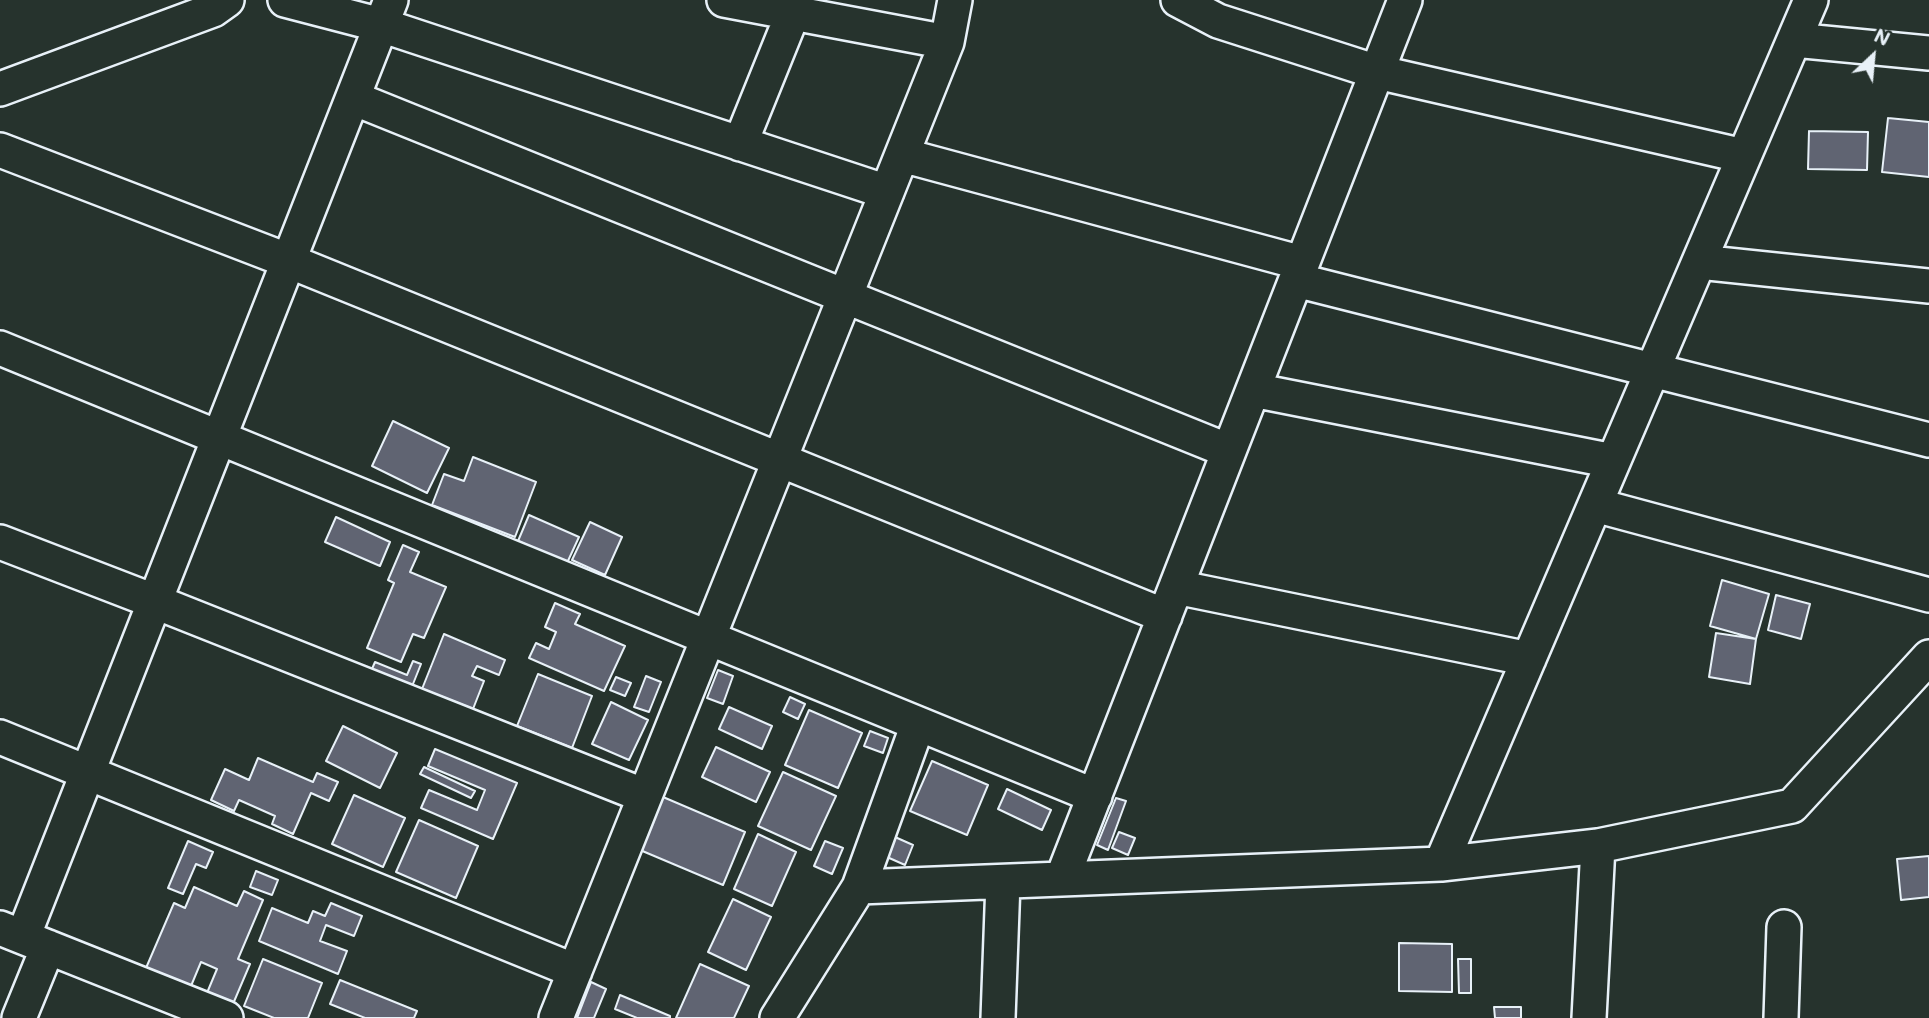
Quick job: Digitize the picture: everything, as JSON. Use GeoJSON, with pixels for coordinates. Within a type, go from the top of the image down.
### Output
{"type":"FeatureCollection","features":[{"type":"Feature","properties":{"kind":"street"},"geometry":{"type":"LineString","coordinates":[[0,89],[213,10],[227,0]]}},
{"type":"Feature","properties":{"kind":"street"},"geometry":{"type":"LineString","coordinates":[[285,0],[386,13],[740,144],[887,192]]}},
{"type":"Feature","properties":{"kind":"street"},"geometry":{"type":"LineString","coordinates":[[556,1018],[947,42],[955,0]]}},
{"type":"Feature","properties":{"kind":"street"},"geometry":{"type":"LineString","coordinates":[[1178,0],[1218,21],[1377,72],[1744,156]]}},
{"type":"Feature","properties":{"kind":"street"},"geometry":{"type":"LineString","coordinates":[[1062,879],[1405,0]]}},
{"type":"Feature","properties":{"kind":"street"},"geometry":{"type":"LineString","coordinates":[[1441,864],[1811,0]]}},
{"type":"Feature","properties":{"kind":"street"},"geometry":{"type":"LineString","coordinates":[[741,2],[947,42]]}},
{"type":"Feature","properties":{"kind":"street"},"geometry":{"type":"LineString","coordinates":[[19,1018],[24,937],[386,13]]}},
{"type":"Feature","properties":{"kind":"street"},"geometry":{"type":"LineString","coordinates":[[740,144],[793,13]]}},
{"type":"Feature","properties":{"kind":"street"},"geometry":{"type":"LineString","coordinates":[[1794,40],[1929,53]]}},
{"type":"Feature","properties":{"kind":"street"},"geometry":{"type":"LineString","coordinates":[[353,97],[1230,451]]}},
{"type":"Feature","properties":{"kind":"street"},"geometry":{"type":"LineString","coordinates":[[0,149],[289,261],[780,460],[1170,602],[1529,659]]}},
{"type":"Feature","properties":{"kind":"street"},"geometry":{"type":"LineString","coordinates":[[902,155],[1299,272],[1653,370],[1929,440]]}},
{"type":"Feature","properties":{"kind":"street"},"geometry":{"type":"LineString","coordinates":[[1699,262],[1929,286]]}},
{"type":"Feature","properties":{"kind":"street"},"geometry":{"type":"LineString","coordinates":[[0,348],[1095,796]]}},
{"type":"Feature","properties":{"kind":"street"},"geometry":{"type":"LineString","coordinates":[[1253,390],[1613,461]]}},
{"type":"Feature","properties":{"kind":"street"},"geometry":{"type":"LineString","coordinates":[[1595,505],[1929,594]]}},
{"type":"Feature","properties":{"kind":"street"},"geometry":{"type":"LineString","coordinates":[[0,542],[645,796]]}},
{"type":"Feature","properties":{"kind":"street"},"geometry":{"type":"LineString","coordinates":[[859,887],[1441,864],[1598,846],[1792,806],[1929,657]]}},
{"type":"Feature","properties":{"kind":"street"},"geometry":{"type":"LineString","coordinates":[[777,1018],[859,887],[918,724]]}},
{"type":"Feature","properties":{"kind":"street"},"geometry":{"type":"LineString","coordinates":[[0,737],[575,971]]}},
{"type":"Feature","properties":{"kind":"street"},"geometry":{"type":"LineString","coordinates":[[1589,1018],[1598,846]]}},
{"type":"Feature","properties":{"kind":"street"},"geometry":{"type":"LineString","coordinates":[[998,1018],[1003,882]]}},
{"type":"Feature","properties":{"kind":"street"},"geometry":{"type":"LineString","coordinates":[[1780,1018],[1784,926]]}},
{"type":"Feature","properties":{"kind":"street"},"geometry":{"type":"LineString","coordinates":[[24,937],[226,1018]]}},
{"type":"Feature","properties":{"kind":"building"},"geometry":{"type":"Polygon","coordinates":[[[1888,118],[1929,122],[1929,177],[1882,172],[1888,118]]]}},
{"type":"Feature","properties":{"kind":"building"},"geometry":{"type":"Polygon","coordinates":[[[1809,131],[1868,132],[1867,170],[1808,169],[1809,131]]]}},
{"type":"Feature","properties":{"kind":"building"},"geometry":{"type":"Polygon","coordinates":[[[393,421],[449,448],[427,493],[372,466],[393,421]]]}},
{"type":"Feature","properties":{"kind":"building"},"geometry":{"type":"Polygon","coordinates":[[[473,457],[536,482],[515,537],[432,505],[444,474],[464,481],[473,457]]]}},
{"type":"Feature","properties":{"kind":"building"},"geometry":{"type":"Polygon","coordinates":[[[529,515],[579,537],[567,563],[518,541],[529,515]]]}},
{"type":"Feature","properties":{"kind":"building"},"geometry":{"type":"Polygon","coordinates":[[[336,517],[390,542],[380,566],[325,542],[336,517]]]}},
{"type":"Feature","properties":{"kind":"building"},"geometry":{"type":"Polygon","coordinates":[[[590,522],[622,537],[605,575],[572,560],[590,522]]]}},
{"type":"Feature","properties":{"kind":"building"},"geometry":{"type":"Polygon","coordinates":[[[403,545],[419,552],[410,572],[446,587],[424,638],[413,634],[401,662],[367,648],[394,583],[388,580],[403,545]]]}},
{"type":"Feature","properties":{"kind":"building"},"geometry":{"type":"Polygon","coordinates":[[[1722,580],[1769,594],[1756,639],[1710,626],[1722,580]]]}},
{"type":"Feature","properties":{"kind":"building"},"geometry":{"type":"Polygon","coordinates":[[[1776,595],[1810,604],[1801,639],[1768,630],[1776,595]]]}},
{"type":"Feature","properties":{"kind":"building"},"geometry":{"type":"Polygon","coordinates":[[[555,603],[580,614],[575,624],[625,646],[604,691],[529,658],[536,643],[549,649],[556,632],[545,627],[555,603]]]}},
{"type":"Feature","properties":{"kind":"building"},"geometry":{"type":"Polygon","coordinates":[[[1716,633],[1756,639],[1750,684],[1709,677],[1716,633]]]}},
{"type":"Feature","properties":{"kind":"building"},"geometry":{"type":"Polygon","coordinates":[[[444,634],[505,660],[499,675],[477,666],[472,676],[484,681],[473,709],[422,689],[444,634]]]}},
{"type":"Feature","properties":{"kind":"building"},"geometry":{"type":"Polygon","coordinates":[[[413,661],[421,664],[409,694],[368,678],[375,662],[407,675],[413,661]]]}},
{"type":"Feature","properties":{"kind":"building"},"geometry":{"type":"Polygon","coordinates":[[[718,670],[733,676],[723,704],[707,698],[718,670]]]}},
{"type":"Feature","properties":{"kind":"building"},"geometry":{"type":"Polygon","coordinates":[[[538,674],[592,696],[572,748],[517,726],[538,674]]]}},
{"type":"Feature","properties":{"kind":"building"},"geometry":{"type":"Polygon","coordinates":[[[646,676],[661,682],[649,712],[634,707],[646,676]]]}},
{"type":"Feature","properties":{"kind":"building"},"geometry":{"type":"Polygon","coordinates":[[[616,677],[631,683],[625,696],[610,690],[616,677]]]}},
{"type":"Feature","properties":{"kind":"building"},"geometry":{"type":"Polygon","coordinates":[[[790,697],[805,704],[798,719],[783,712],[790,697]]]}},
{"type":"Feature","properties":{"kind":"building"},"geometry":{"type":"Polygon","coordinates":[[[611,702],[648,720],[629,760],[592,744],[611,702]]]}},
{"type":"Feature","properties":{"kind":"building"},"geometry":{"type":"Polygon","coordinates":[[[729,707],[772,726],[762,749],[719,729],[729,707]]]}},
{"type":"Feature","properties":{"kind":"building"},"geometry":{"type":"Polygon","coordinates":[[[809,710],[862,733],[838,788],[785,765],[809,710]]]}},
{"type":"Feature","properties":{"kind":"building"},"geometry":{"type":"Polygon","coordinates":[[[343,726],[397,753],[380,788],[326,761],[343,726]]]}},
{"type":"Feature","properties":{"kind":"building"},"geometry":{"type":"Polygon","coordinates":[[[870,731],[888,738],[883,753],[864,746],[870,731]]]}},
{"type":"Feature","properties":{"kind":"building"},"geometry":{"type":"Polygon","coordinates":[[[716,747],[770,772],[756,802],[702,777],[716,747]]]}},
{"type":"Feature","properties":{"kind":"building"},"geometry":{"type":"Polygon","coordinates":[[[435,749],[517,783],[493,839],[421,808],[429,790],[477,810],[485,790],[428,766],[435,749]]]}},
{"type":"Feature","properties":{"kind":"building"},"geometry":{"type":"Polygon","coordinates":[[[258,758],[313,782],[317,773],[338,782],[329,801],[311,793],[293,834],[272,824],[275,816],[239,800],[234,811],[211,800],[225,769],[249,780],[258,758]]]}},
{"type":"Feature","properties":{"kind":"building"},"geometry":{"type":"Polygon","coordinates":[[[932,761],[988,785],[967,835],[910,811],[932,761]]]}},
{"type":"Feature","properties":{"kind":"building"},"geometry":{"type":"Polygon","coordinates":[[[424,767],[475,791],[471,798],[420,774],[424,767]]]}},
{"type":"Feature","properties":{"kind":"building"},"geometry":{"type":"Polygon","coordinates":[[[783,772],[836,796],[811,850],[758,826],[783,772]]]}},
{"type":"Feature","properties":{"kind":"building"},"geometry":{"type":"Polygon","coordinates":[[[1007,789],[1051,810],[1042,830],[998,809],[1007,789]]]}},
{"type":"Feature","properties":{"kind":"building"},"geometry":{"type":"Polygon","coordinates":[[[354,795],[405,818],[383,867],[332,844],[354,795]]]}},
{"type":"Feature","properties":{"kind":"building"},"geometry":{"type":"Polygon","coordinates":[[[663,797],[745,832],[723,885],[640,850],[663,797]]]}},
{"type":"Feature","properties":{"kind":"building"},"geometry":{"type":"Polygon","coordinates":[[[1116,798],[1126,801],[1108,850],[1097,845],[1116,798]]]}},
{"type":"Feature","properties":{"kind":"building"},"geometry":{"type":"Polygon","coordinates":[[[419,820],[478,846],[456,898],[396,872],[419,820]]]}},
{"type":"Feature","properties":{"kind":"building"},"geometry":{"type":"Polygon","coordinates":[[[1119,832],[1135,838],[1128,855],[1112,848],[1119,832]]]}},
{"type":"Feature","properties":{"kind":"building"},"geometry":{"type":"Polygon","coordinates":[[[758,834],[796,852],[772,906],[734,889],[758,834]]]}},
{"type":"Feature","properties":{"kind":"building"},"geometry":{"type":"Polygon","coordinates":[[[895,837],[913,845],[905,865],[887,857],[895,837]]]}},
{"type":"Feature","properties":{"kind":"building"},"geometry":{"type":"Polygon","coordinates":[[[188,841],[213,852],[206,868],[196,864],[183,894],[168,888],[188,841]]]}},
{"type":"Feature","properties":{"kind":"building"},"geometry":{"type":"Polygon","coordinates":[[[825,841],[843,848],[832,874],[814,866],[825,841]]]}},
{"type":"Feature","properties":{"kind":"building"},"geometry":{"type":"Polygon","coordinates":[[[1929,856],[1929,897],[1901,900],[1897,859],[1929,856]]]}},
{"type":"Feature","properties":{"kind":"building"},"geometry":{"type":"Polygon","coordinates":[[[256,871],[278,880],[272,895],[250,887],[256,871]]]}},
{"type":"Feature","properties":{"kind":"building"},"geometry":{"type":"Polygon","coordinates":[[[194,887],[237,906],[244,891],[263,900],[238,959],[250,964],[230,1011],[204,1000],[217,969],[201,962],[191,986],[146,968],[174,903],[185,908],[194,887]]]}},
{"type":"Feature","properties":{"kind":"building"},"geometry":{"type":"Polygon","coordinates":[[[733,899],[771,917],[746,970],[708,952],[733,899]]]}},
{"type":"Feature","properties":{"kind":"building"},"geometry":{"type":"Polygon","coordinates":[[[331,903],[362,916],[354,936],[326,925],[320,941],[347,951],[338,974],[259,941],[272,908],[308,923],[313,911],[325,916],[331,903]]]}},
{"type":"Feature","properties":{"kind":"building"},"geometry":{"type":"Polygon","coordinates":[[[1399,943],[1452,944],[1452,992],[1399,991],[1399,943]]]}},
{"type":"Feature","properties":{"kind":"building"},"geometry":{"type":"Polygon","coordinates":[[[263,959],[322,983],[308,1018],[274,1018],[244,1006],[263,959]]]}},
{"type":"Feature","properties":{"kind":"building"},"geometry":{"type":"Polygon","coordinates":[[[1458,959],[1471,959],[1471,993],[1459,993],[1458,959]]]}},
{"type":"Feature","properties":{"kind":"building"},"geometry":{"type":"Polygon","coordinates":[[[700,964],[749,986],[734,1018],[676,1018],[700,964]]]}},
{"type":"Feature","properties":{"kind":"building"},"geometry":{"type":"Polygon","coordinates":[[[340,980],[417,1011],[414,1018],[365,1018],[330,1004],[340,980]]]}},
{"type":"Feature","properties":{"kind":"building"},"geometry":{"type":"Polygon","coordinates":[[[591,982],[606,989],[594,1018],[577,1018],[591,982]]]}},
{"type":"Feature","properties":{"kind":"building"},"geometry":{"type":"Polygon","coordinates":[[[620,995],[670,1018],[637,1018],[615,1009],[620,995]]]}},
{"type":"Feature","properties":{"kind":"building"},"geometry":{"type":"Polygon","coordinates":[[[1494,1007],[1521,1007],[1521,1018],[1495,1018],[1494,1007]]]}}]}
